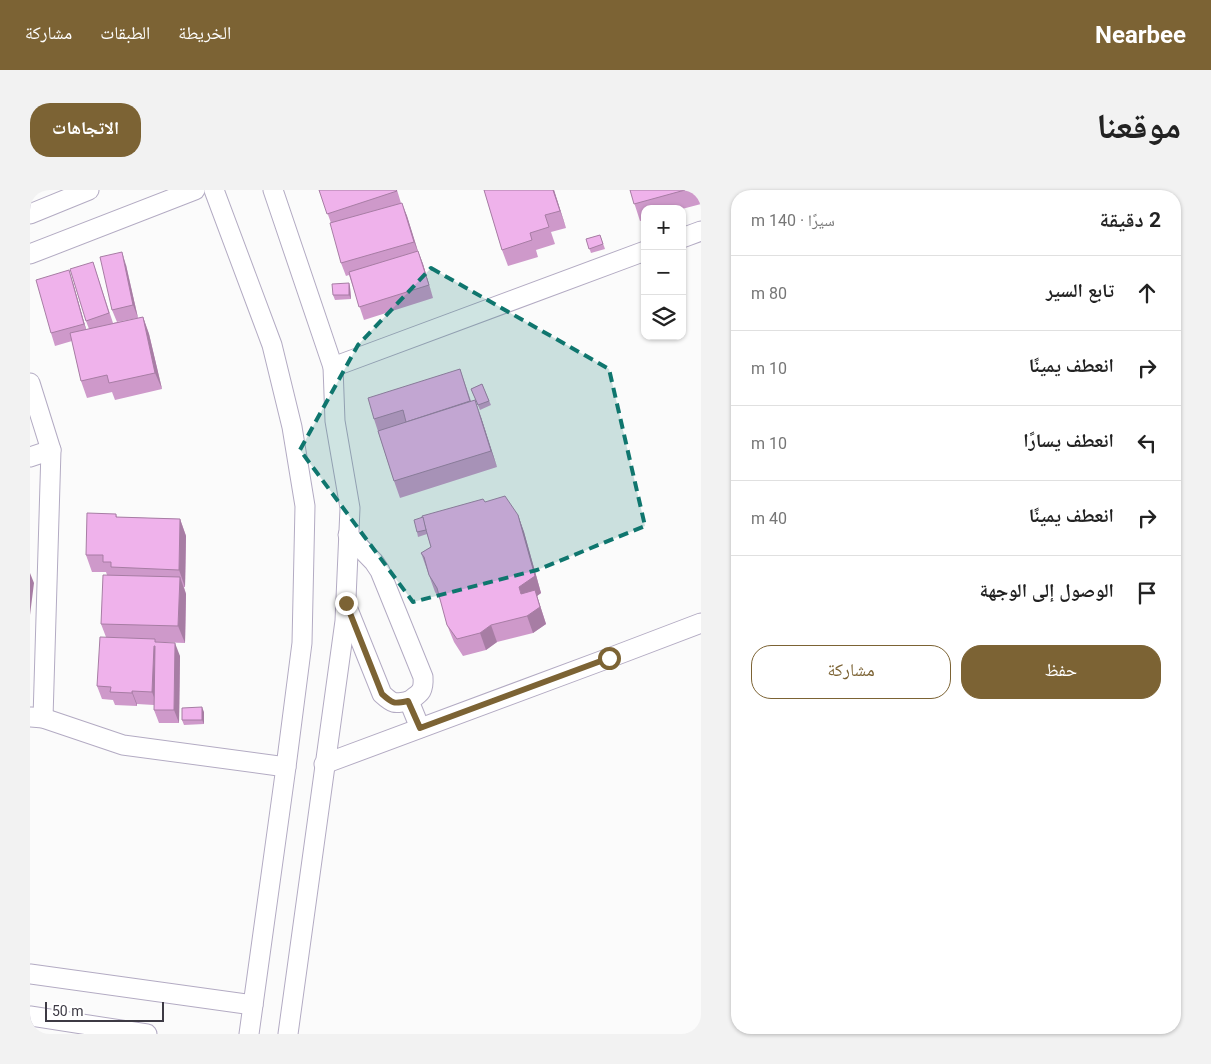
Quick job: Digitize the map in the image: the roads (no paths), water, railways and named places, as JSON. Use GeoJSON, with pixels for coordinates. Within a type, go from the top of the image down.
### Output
{"type":"FeatureCollection","features":[{"type":"Feature","properties":{"kind":"street"},"geometry":{"type":"LineString","coordinates":[[30,214],[89,190]]}},
{"type":"Feature","properties":{"kind":"street"},"geometry":{"type":"LineString","coordinates":[[30,254],[195,190]]}},
{"type":"Feature","properties":{"kind":"street"},"geometry":{"type":"LineString","coordinates":[[214,190],[272,345],[292,427],[305,506],[302,643],[249,1034]]}},
{"type":"Feature","properties":{"kind":"street"},"geometry":{"type":"LineString","coordinates":[[273,190],[333,367],[335,421],[350,508],[344,621],[288,1034]]}},
{"type":"Feature","properties":{"kind":"street"},"geometry":{"type":"LineString","coordinates":[[686,237],[701,231]]}},
{"type":"Feature","properties":{"kind":"street"},"geometry":{"type":"LineString","coordinates":[[333,367],[641,253]]}},
{"type":"Feature","properties":{"kind":"street"},"geometry":{"type":"LineString","coordinates":[[30,383],[51,450],[36,717],[123,745],[286,767]]}},
{"type":"Feature","properties":{"kind":"street"},"geometry":{"type":"LineString","coordinates":[[30,457],[51,450]]}},
{"type":"Feature","properties":{"kind":"street"},"geometry":{"type":"LineString","coordinates":[[346,603],[382,694],[396,703],[408,701],[420,693],[423,686],[423,677],[380,571],[348,535]]}},
{"type":"Feature","properties":{"kind":"street"},"geometry":{"type":"LineString","coordinates":[[347,568],[380,571]]}},
{"type":"Feature","properties":{"kind":"street"},"geometry":{"type":"LineString","coordinates":[[324,764],[701,623]]}},
{"type":"Feature","properties":{"kind":"street"},"geometry":{"type":"LineString","coordinates":[[408,701],[420,728]]}},
{"type":"Feature","properties":{"kind":"street"},"geometry":{"type":"LineString","coordinates":[[30,974],[253,1006]]}},
{"type":"Feature","properties":{"kind":"street"},"geometry":{"type":"LineString","coordinates":[[30,1016],[147,1034]]}}]}
